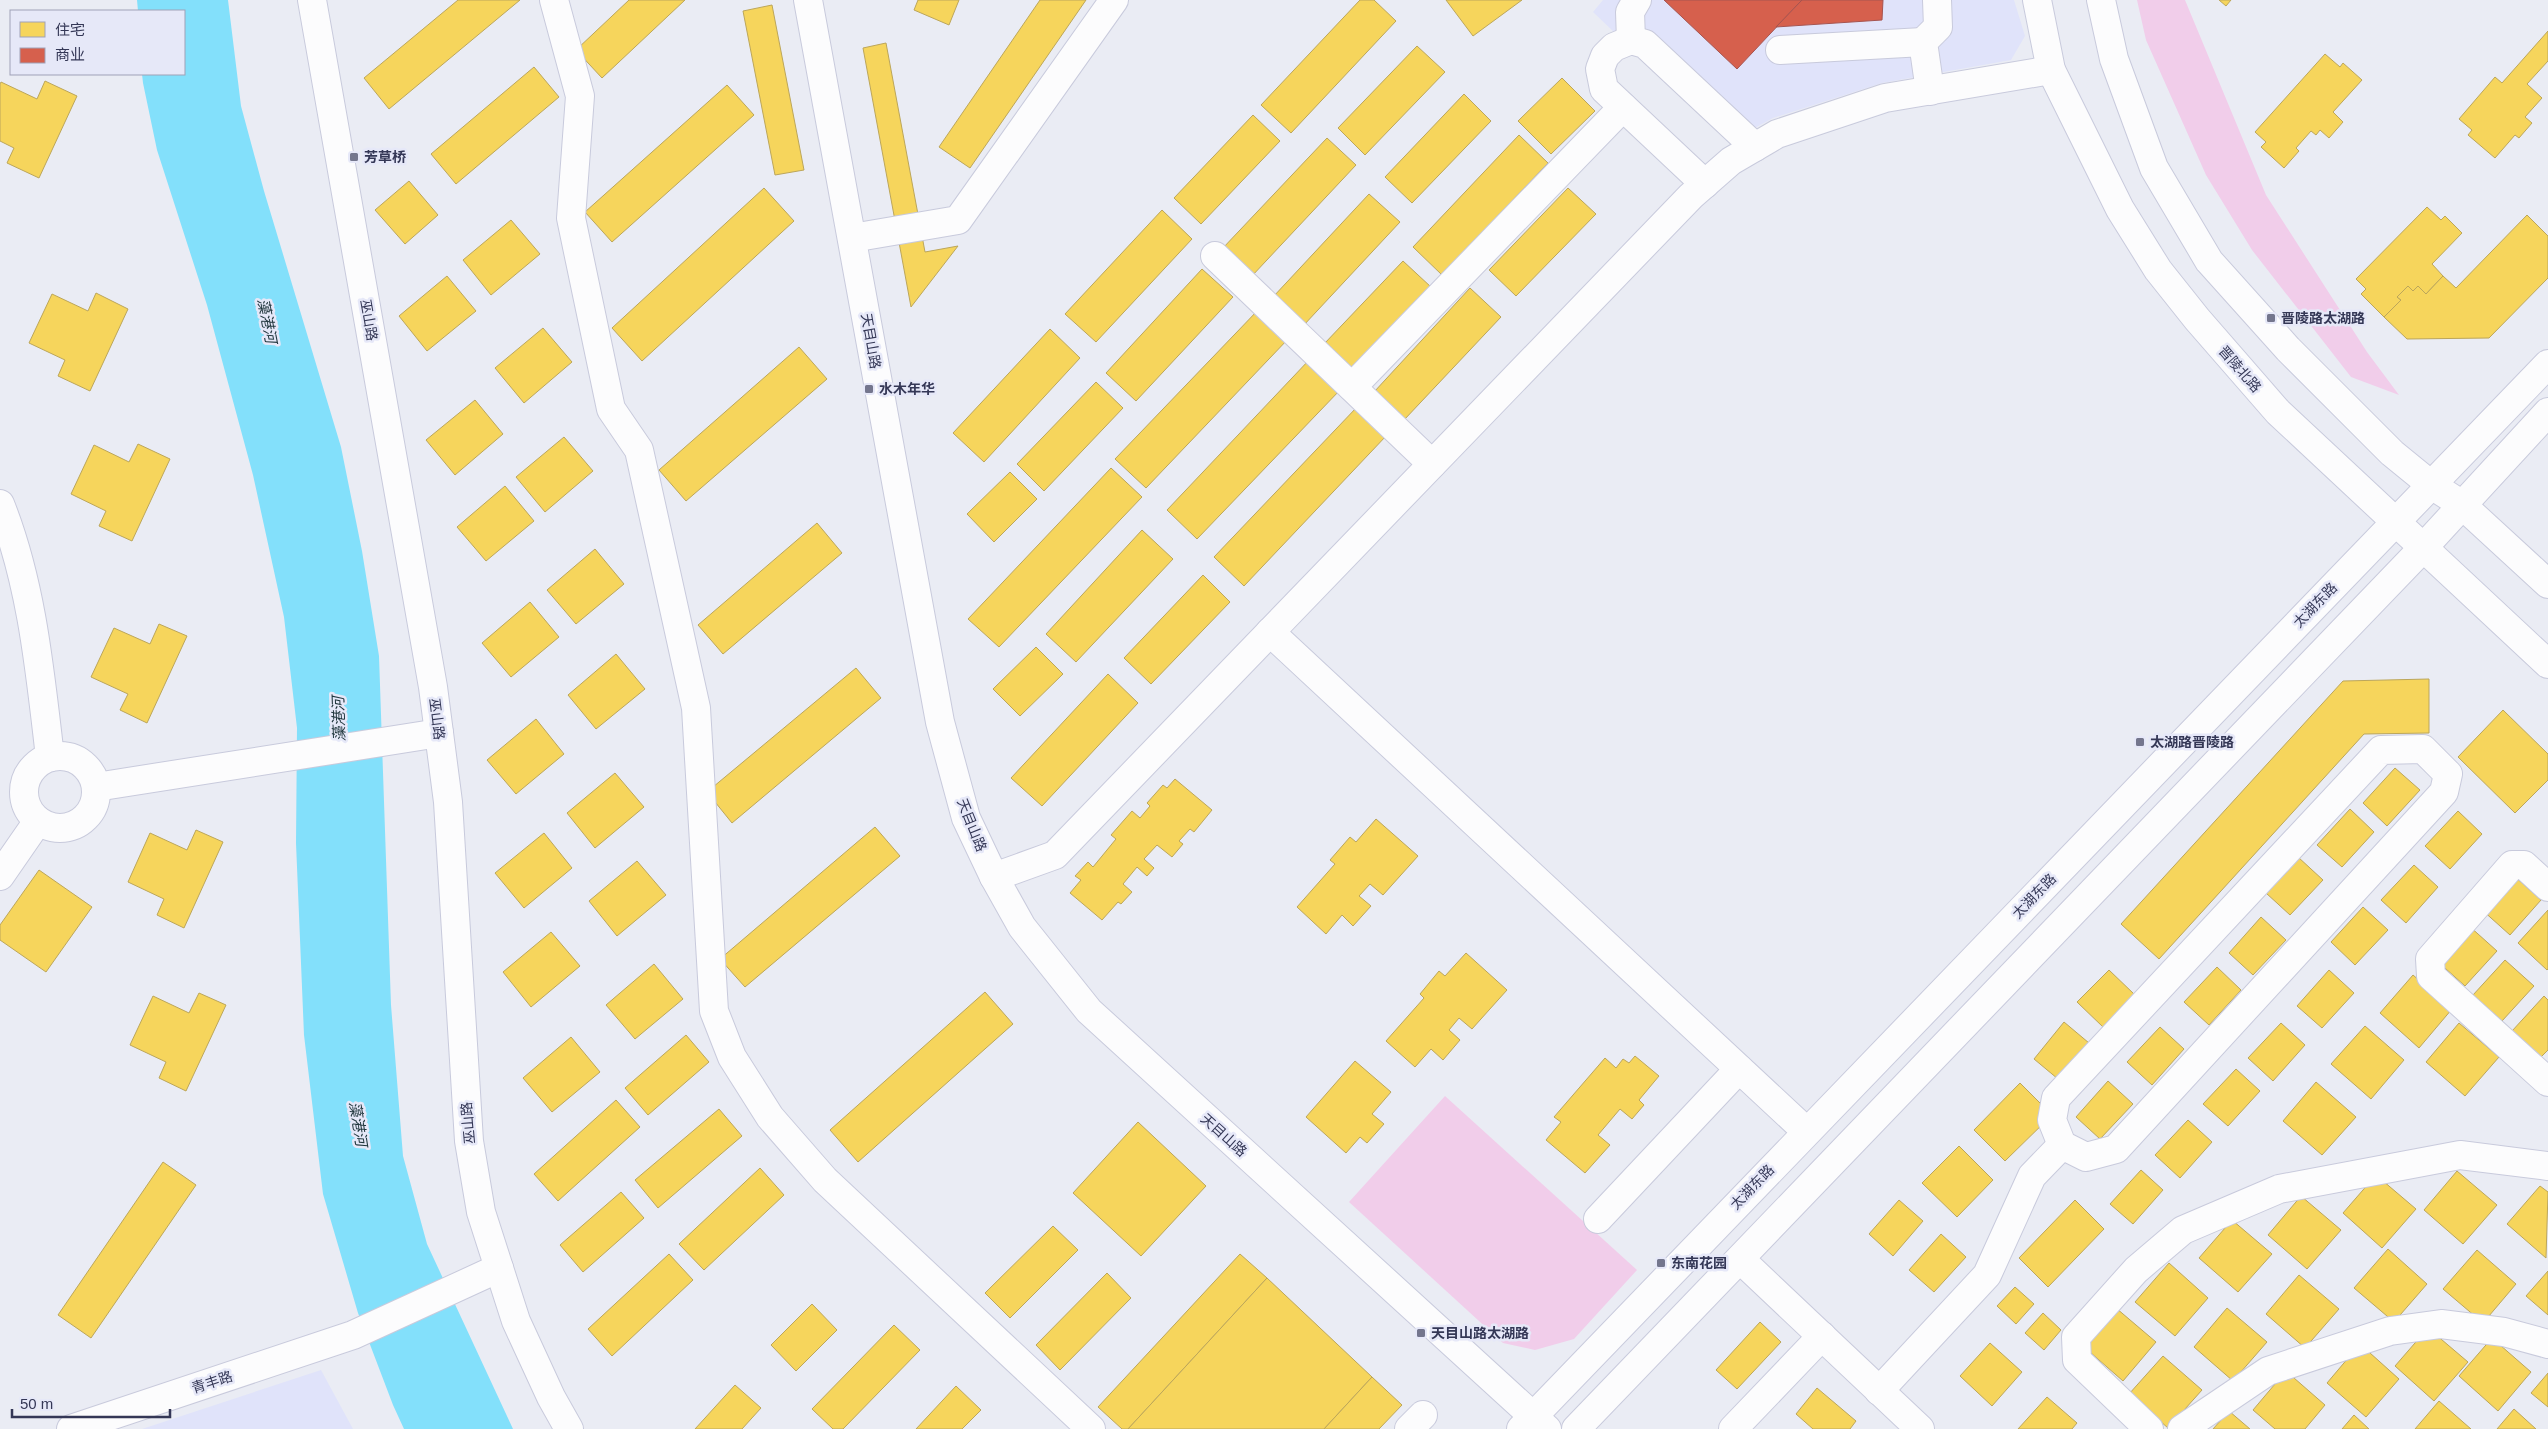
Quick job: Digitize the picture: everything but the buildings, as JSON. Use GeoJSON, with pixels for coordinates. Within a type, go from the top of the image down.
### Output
{"type":"FeatureCollection","features":[{"type":"Feature","properties":{"kind":"street","name":"巫山路"},"geometry":{"type":"LineString","coordinates":[[312,0],[433,686],[448,802],[469,1141],[481,1212],[516,1321],[550,1397],[569,1429]]}},
{"type":"Feature","properties":{"kind":"street"},"geometry":{"type":"LineString","coordinates":[[554,0],[580,96],[571,218],[611,409],[639,450],[696,708],[714,1011],[732,1057],[770,1118],[825,1180],[1091,1429]]}},
{"type":"Feature","properties":{"kind":"street","name":"天目山路"},"geometry":{"type":"LineString","coordinates":[[808,0],[940,722],[966,818],[994,877],[1022,927],[1089,1011],[1534,1425]]}},
{"type":"Feature","properties":{"kind":"street"},"geometry":{"type":"LineString","coordinates":[[852,238],[958,220],[1114,0]]}},
{"type":"Feature","properties":{"kind":"street"},"geometry":{"type":"LineString","coordinates":[[1631,40],[1630,12],[1636,0]]}},
{"type":"Feature","properties":{"kind":"street"},"geometry":{"type":"LineString","coordinates":[[1780,50],[1923,42],[1938,27],[1938,0]]}},
{"type":"Feature","properties":{"kind":"street","name":"晋陵北路"},"geometry":{"type":"LineString","coordinates":[[2037,0],[2052,70],[2120,209],[2158,270],[2197,319],[2278,412],[2396,522],[2422,549],[2548,664]]}},
{"type":"Feature","properties":{"kind":"street"},"geometry":{"type":"LineString","coordinates":[[2101,0],[2114,59],[2154,168],[2209,261],[2288,349],[2392,453],[2430,484],[2461,504],[2548,584]]}},
{"type":"Feature","properties":{"kind":"street"},"geometry":{"type":"LineString","coordinates":[[1705,184],[1604,89],[1600,70],[1605,56],[1614,46],[1631,40],[1645,44],[1755,147]]}},
{"type":"Feature","properties":{"kind":"street"},"geometry":{"type":"LineString","coordinates":[[1923,42],[1930,91]]}},
{"type":"Feature","properties":{"kind":"street"},"geometry":{"type":"LineString","coordinates":[[994,877],[1055,855],[1432,464],[1705,184],[1731,161],[1777,134],[1885,98],[2052,70]]}},
{"type":"Feature","properties":{"kind":"street"},"geometry":{"type":"LineString","coordinates":[[1352,387],[1624,107]]}},
{"type":"Feature","properties":{"kind":"street"},"geometry":{"type":"LineString","coordinates":[[1214,256],[1432,464]]}},
{"type":"Feature","properties":{"kind":"street","name":"太湖东路"},"geometry":{"type":"LineString","coordinates":[[1534,1425],[1806,1131],[2548,364]]}},
{"type":"Feature","properties":{"kind":"street"},"geometry":{"type":"LineString","coordinates":[[1576,1429],[2422,549],[2461,504],[2548,412]]}},
{"type":"Feature","properties":{"kind":"street"},"geometry":{"type":"LineString","coordinates":[[0,504],[14,542],[37,649],[50,757]]}},
{"type":"Feature","properties":{"kind":"street"},"geometry":{"type":"LineString","coordinates":[[1270,632],[1806,1131]]}},
{"type":"Feature","properties":{"kind":"street"},"geometry":{"type":"LineString","coordinates":[[96,787],[439,733]]}},
{"type":"Feature","properties":{"kind":"street"},"geometry":{"type":"LineString","coordinates":[[2422,749],[2448,774],[2444,792],[2116,1149],[2086,1157],[2062,1145],[2052,1120],[2056,1098],[2381,750],[2422,749]]}},
{"type":"Feature","properties":{"kind":"street"},"geometry":{"type":"LineString","coordinates":[[50,757],[74,758],[84,765],[92,775],[96,787],[94,803],[87,816],[74,826],[58,829],[43,825],[31,815],[25,802],[24,788],[28,774],[37,764],[50,757]]}},
{"type":"Feature","properties":{"kind":"street"},"geometry":{"type":"LineString","coordinates":[[0,876],[38,821]]}},
{"type":"Feature","properties":{"kind":"street"},"geometry":{"type":"LineString","coordinates":[[2548,887],[2524,865],[2512,865],[2430,958],[2431,976],[2548,1082]]}},
{"type":"Feature","properties":{"kind":"street"},"geometry":{"type":"LineString","coordinates":[[1598,1219],[1739,1069]]}},
{"type":"Feature","properties":{"kind":"street"},"geometry":{"type":"LineString","coordinates":[[1879,1391],[1987,1276],[2032,1176],[2062,1145]]}},
{"type":"Feature","properties":{"kind":"street"},"geometry":{"type":"LineString","coordinates":[[2149,1429],[2077,1360],[2076,1336],[2136,1270],[2183,1230],[2279,1189],[2460,1154],[2548,1166]]}},
{"type":"Feature","properties":{"kind":"street"},"geometry":{"type":"LineString","coordinates":[[1740,1259],[1920,1429]]}},
{"type":"Feature","properties":{"kind":"street","name":"青丰路"},"geometry":{"type":"LineString","coordinates":[[71,1429],[353,1335],[499,1268]]}},
{"type":"Feature","properties":{"kind":"street"},"geometry":{"type":"LineString","coordinates":[[2182,1429],[2268,1371],[2390,1331],[2442,1324],[2504,1332],[2548,1344]]}},
{"type":"Feature","properties":{"kind":"street"},"geometry":{"type":"LineString","coordinates":[[1733,1429],[1822,1336]]}},
{"type":"Feature","properties":{"kind":"shaded area"},"geometry":{"type":"Polygon","coordinates":[[[1603,0],[2014,0],[2025,36],[2011,60],[1882,83],[1773,118],[1729,142],[1593,12],[1603,0]]]}},
{"type":"Feature","properties":{"kind":"shaded area"},"geometry":{"type":"Polygon","coordinates":[[[2137,0],[2185,0],[2266,195],[2367,352],[2399,395],[2351,377],[2252,250],[2206,175],[2146,40],[2137,0]]]}},
{"type":"Feature","properties":{"kind":"shaded area"},"geometry":{"type":"Polygon","coordinates":[[[1445,1096],[1637,1270],[1574,1339],[1535,1350],[1503,1343],[1349,1202],[1445,1096]]]}},
{"type":"Feature","properties":{"kind":"shaded area"},"geometry":{"type":"Polygon","coordinates":[[[321,1370],[353,1429],[142,1429],[321,1370]]]}},
{"type":"Feature","properties":{"kind":"water","name":"藻港河"},"geometry":{"type":"Polygon","coordinates":[[[137,0],[228,0],[241,106],[264,191],[341,447],[362,551],[379,656],[391,1005],[403,1156],[427,1244],[513,1429],[404,1429],[358,1313],[323,1194],[304,1035],[296,843],[297,728],[284,617],[253,475],[207,305],[157,150],[143,83],[142,75],[185,75],[185,10],[138,10],[137,0]]]}},
{"type":"Feature","properties":{"kind":"place","name":"芳草桥"},"geometry":{"type":"Point","coordinates":[354,157]}},
{"type":"Feature","properties":{"kind":"place","name":"晋陵路太湖路"},"geometry":{"type":"Point","coordinates":[2271,318]}},
{"type":"Feature","properties":{"kind":"place","name":"水木年华"},"geometry":{"type":"Point","coordinates":[869,389]}},
{"type":"Feature","properties":{"kind":"place","name":"太湖路晋陵路"},"geometry":{"type":"Point","coordinates":[2140,742]}},
{"type":"Feature","properties":{"kind":"place","name":"东南花园"},"geometry":{"type":"Point","coordinates":[1661,1263]}},
{"type":"Feature","properties":{"kind":"place","name":"天目山路太湖路"},"geometry":{"type":"Point","coordinates":[1421,1333]}}]}
